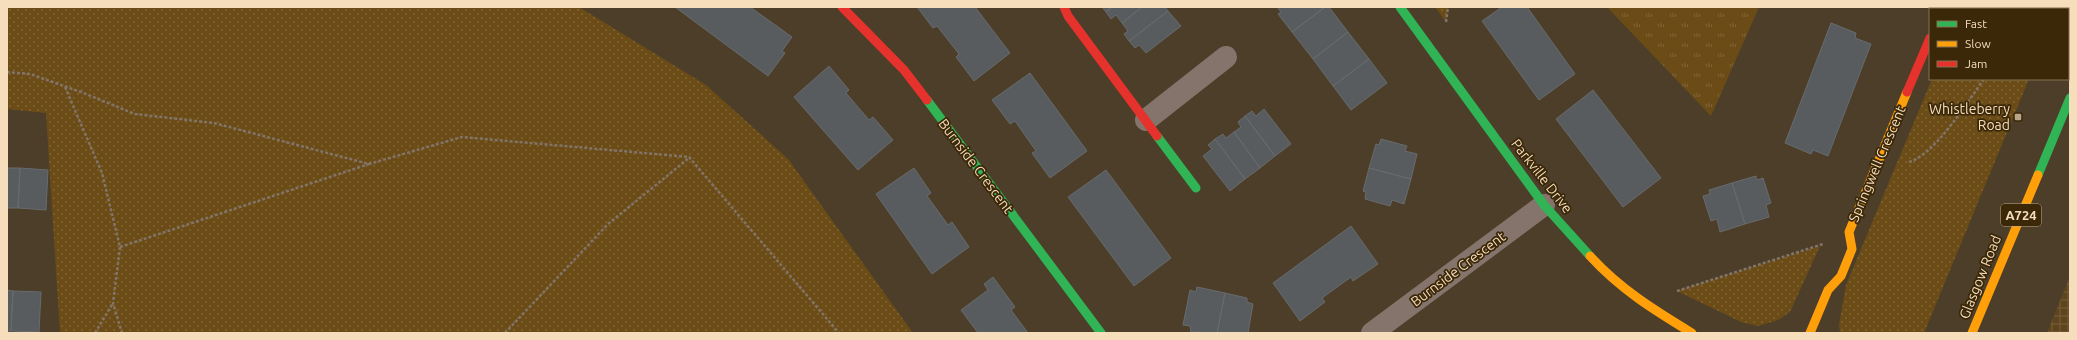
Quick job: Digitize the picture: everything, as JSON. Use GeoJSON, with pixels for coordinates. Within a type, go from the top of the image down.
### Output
{"type":"FeatureCollection","features":[{"type":"Feature","properties":{"kind":"street","name":"Burnside Crescent"},"geometry":{"type":"LineString","coordinates":[[842,7],[904,70],[1100,333]]}},
{"type":"Feature","properties":{"kind":"street"},"geometry":{"type":"LineString","coordinates":[[1064,7],[1068,16],[1196,188]]}},
{"type":"Feature","properties":{"kind":"street","name":"Parkville Drive"},"geometry":{"type":"LineString","coordinates":[[1400,7],[1544,205],[1603,270],[1641,302],[1692,333]]}},
{"type":"Feature","properties":{"kind":"street","name":"Springwell Crescent"},"geometry":{"type":"LineString","coordinates":[[1810,333],[1828,290],[1841,276],[1852,249],[1849,232],[1929,40]]}},
{"type":"Feature","properties":{"kind":"street"},"geometry":{"type":"LineString","coordinates":[[1146,120],[1226,57]]}},
{"type":"Feature","properties":{"kind":"street","name":"Glasgow Road"},"geometry":{"type":"LineString","coordinates":[[1972,333],[2070,98]]}},
{"type":"Feature","properties":{"kind":"street","name":"Burnside Crescent"},"geometry":{"type":"LineString","coordinates":[[1372,333],[1544,205]]}},
{"type":"Feature","properties":{"kind":"path"},"geometry":{"type":"LineString","coordinates":[[7,72],[30,74],[65,86],[135,114],[214,123],[369,164]]}},
{"type":"Feature","properties":{"kind":"path"},"geometry":{"type":"LineString","coordinates":[[1880,159],[1902,164],[1915,160],[1927,152],[1954,122],[1983,80]]}},
{"type":"Feature","properties":{"kind":"path"},"geometry":{"type":"LineString","coordinates":[[65,86],[102,173],[120,247],[113,303],[96,333]]}},
{"type":"Feature","properties":{"kind":"path"},"geometry":{"type":"LineString","coordinates":[[120,247],[369,164],[462,137],[689,157],[839,333]]}},
{"type":"Feature","properties":{"kind":"path"},"geometry":{"type":"LineString","coordinates":[[505,333],[608,224],[689,157]]}},
{"type":"Feature","properties":{"kind":"path"},"geometry":{"type":"LineString","coordinates":[[1641,302],[1820,246],[1849,232]]}},
{"type":"Feature","properties":{"kind":"path"},"geometry":{"type":"LineString","coordinates":[[113,303],[122,333]]}},
{"type":"Feature","properties":{"kind":"shaded area"},"geometry":{"type":"Polygon","coordinates":[[[2070,276],[2070,333],[2047,333],[2070,276]]]}},
{"type":"Feature","properties":{"kind":"green space"},"geometry":{"type":"Polygon","coordinates":[[[7,7],[579,7],[706,85],[788,159],[913,333],[60,333],[46,113],[7,109],[7,7]]]}},
{"type":"Feature","properties":{"kind":"green space"},"geometry":{"type":"Polygon","coordinates":[[[1435,7],[1448,7],[1446,22],[1435,7]]]}},
{"type":"Feature","properties":{"kind":"green space"},"geometry":{"type":"Polygon","coordinates":[[[1607,7],[1759,7],[1711,116],[1607,7]]]}},
{"type":"Feature","properties":{"kind":"green space"},"geometry":{"type":"Polygon","coordinates":[[[1962,7],[2058,7],[2058,8],[1962,7]]]}},
{"type":"Feature","properties":{"kind":"green space"},"geometry":{"type":"Polygon","coordinates":[[[1932,80],[2029,80],[1924,333],[1840,333],[1839,325],[1846,285],[1932,80]]]}},
{"type":"Feature","properties":{"kind":"green space"},"geometry":{"type":"Polygon","coordinates":[[[1820,246],[1790,312],[1778,320],[1758,326],[1741,322],[1677,291],[1820,246]]]}},
{"type":"Feature","properties":{"kind":"building"},"geometry":{"type":"Polygon","coordinates":[[[675,7],[750,7],[792,37],[782,51],[785,53],[768,76],[675,7]]]}},
{"type":"Feature","properties":{"kind":"building"},"geometry":{"type":"Polygon","coordinates":[[[917,7],[975,7],[1010,53],[974,81],[956,57],[959,54],[937,26],[933,28],[917,7]]]}},
{"type":"Feature","properties":{"kind":"building"},"geometry":{"type":"Polygon","coordinates":[[[1102,7],[1112,7],[1106,12],[1102,7]]]}},
{"type":"Feature","properties":{"kind":"building"},"geometry":{"type":"Polygon","coordinates":[[[1112,7],[1142,7],[1122,23],[1116,15],[1111,19],[1106,12],[1112,7]]]}},
{"type":"Feature","properties":{"kind":"building"},"geometry":{"type":"Polygon","coordinates":[[[1142,7],[1165,7],[1168,11],[1129,41],[1124,34],[1128,31],[1122,23],[1142,7]]]}},
{"type":"Feature","properties":{"kind":"building"},"geometry":{"type":"Polygon","coordinates":[[[1277,7],[1325,7],[1292,32],[1278,14],[1281,12],[1277,7]]]}},
{"type":"Feature","properties":{"kind":"building"},"geometry":{"type":"Polygon","coordinates":[[[1325,7],[1329,7],[1348,32],[1313,59],[1292,32],[1325,7]]]}},
{"type":"Feature","properties":{"kind":"building"},"geometry":{"type":"Polygon","coordinates":[[[1502,7],[1527,7],[1575,74],[1539,100],[1482,21],[1502,7]]]}},
{"type":"Feature","properties":{"kind":"building"},"geometry":{"type":"Polygon","coordinates":[[[1168,11],[1181,26],[1146,53],[1139,45],[1135,48],[1129,41],[1168,11]]]}},
{"type":"Feature","properties":{"kind":"building"},"geometry":{"type":"Polygon","coordinates":[[[1831,23],[1856,33],[1855,38],[1871,44],[1828,156],[1813,150],[1811,154],[1785,143],[1831,23]]]}},
{"type":"Feature","properties":{"kind":"building"},"geometry":{"type":"Polygon","coordinates":[[[1348,32],[1369,59],[1333,86],[1313,59],[1348,32]]]}},
{"type":"Feature","properties":{"kind":"building"},"geometry":{"type":"Polygon","coordinates":[[[1369,59],[1387,83],[1351,110],[1333,86],[1369,59]]]}},
{"type":"Feature","properties":{"kind":"building"},"geometry":{"type":"Polygon","coordinates":[[[829,66],[849,90],[846,93],[869,120],[873,117],[893,140],[858,170],[794,97],[829,66]]]}},
{"type":"Feature","properties":{"kind":"building"},"geometry":{"type":"Polygon","coordinates":[[[1030,73],[1087,151],[1050,178],[1032,153],[1036,151],[1015,121],[1010,124],[992,100],[1030,73]]]}},
{"type":"Feature","properties":{"kind":"building"},"geometry":{"type":"Polygon","coordinates":[[[1593,90],[1661,178],[1623,207],[1556,119],[1593,90]]]}},
{"type":"Feature","properties":{"kind":"building"},"geometry":{"type":"Polygon","coordinates":[[[1264,109],[1291,144],[1275,156],[1245,116],[1252,111],[1256,116],[1264,109]]]}},
{"type":"Feature","properties":{"kind":"building"},"geometry":{"type":"Polygon","coordinates":[[[1245,116],[1275,156],[1260,168],[1234,132],[1241,127],[1238,122],[1245,116]]]}},
{"type":"Feature","properties":{"kind":"building"},"geometry":{"type":"Polygon","coordinates":[[[1234,132],[1260,168],[1245,179],[1215,139],[1223,134],[1226,138],[1234,132]]]}},
{"type":"Feature","properties":{"kind":"building"},"geometry":{"type":"Polygon","coordinates":[[[1215,139],[1245,179],[1230,191],[1203,156],[1212,149],[1208,145],[1215,139]]]}},
{"type":"Feature","properties":{"kind":"building"},"geometry":{"type":"Polygon","coordinates":[[[1381,139],[1407,146],[1405,151],[1417,154],[1411,179],[1369,168],[1376,144],[1379,145],[1381,139]]]}},
{"type":"Feature","properties":{"kind":"building"},"geometry":{"type":"Polygon","coordinates":[[[7,168],[20,168],[18,208],[7,208],[7,168]]]}},
{"type":"Feature","properties":{"kind":"building"},"geometry":{"type":"Polygon","coordinates":[[[20,168],[48,170],[46,210],[18,208],[20,168]]]}},
{"type":"Feature","properties":{"kind":"building"},"geometry":{"type":"Polygon","coordinates":[[[914,168],[931,193],[927,196],[948,225],[952,222],[969,247],[932,274],[876,194],[914,168]]]}},
{"type":"Feature","properties":{"kind":"building"},"geometry":{"type":"Polygon","coordinates":[[[1369,168],[1411,179],[1404,204],[1392,200],[1390,206],[1365,199],[1366,192],[1363,191],[1369,168]]]}},
{"type":"Feature","properties":{"kind":"building"},"geometry":{"type":"Polygon","coordinates":[[[1106,170],[1171,258],[1134,286],[1068,197],[1106,170]]]}},
{"type":"Feature","properties":{"kind":"building"},"geometry":{"type":"Polygon","coordinates":[[[1756,176],[1757,180],[1763,178],[1771,203],[1766,205],[1769,217],[1745,224],[1732,183],[1756,176]]]}},
{"type":"Feature","properties":{"kind":"building"},"geometry":{"type":"Polygon","coordinates":[[[1732,183],[1745,224],[1720,232],[1717,219],[1711,221],[1703,196],[1710,194],[1709,190],[1732,183]]]}},
{"type":"Feature","properties":{"kind":"building"},"geometry":{"type":"Polygon","coordinates":[[[1351,226],[1378,264],[1353,281],[1351,277],[1322,298],[1325,302],[1300,321],[1273,283],[1351,226]]]}},
{"type":"Feature","properties":{"kind":"building"},"geometry":{"type":"Polygon","coordinates":[[[993,277],[1015,307],[1011,310],[1028,333],[978,333],[961,310],[988,290],[984,284],[993,277]]]}},
{"type":"Feature","properties":{"kind":"building"},"geometry":{"type":"Polygon","coordinates":[[[1197,287],[1225,293],[1217,333],[1191,332],[1190,326],[1183,325],[1190,290],[1196,292],[1197,287]]]}},
{"type":"Feature","properties":{"kind":"building"},"geometry":{"type":"Polygon","coordinates":[[[7,290],[13,291],[11,331],[7,331],[7,290]]]}},
{"type":"Feature","properties":{"kind":"building"},"geometry":{"type":"Polygon","coordinates":[[[13,291],[41,292],[39,332],[11,331],[13,291]]]}},
{"type":"Feature","properties":{"kind":"building"},"geometry":{"type":"Polygon","coordinates":[[[1225,293],[1247,298],[1247,302],[1253,304],[1248,333],[1217,333],[1225,293]]]}},
{"type":"Feature","properties":{"kind":"traffic: fast"},"geometry":{"type":"LineString","coordinates":[[1400,7],[1544,205],[1590,256]]}},
{"type":"Feature","properties":{"kind":"traffic: fast"},"geometry":{"type":"LineString","coordinates":[[2038,175],[2070,98]]}},
{"type":"Feature","properties":{"kind":"traffic: fast"},"geometry":{"type":"LineString","coordinates":[[927,100],[1101,333]]}},
{"type":"Feature","properties":{"kind":"traffic: fast"},"geometry":{"type":"LineString","coordinates":[[1157,136],[1196,188]]}},
{"type":"Feature","properties":{"kind":"traffic: slow"},"geometry":{"type":"LineString","coordinates":[[1810,333],[1828,290],[1841,276],[1852,249],[1849,232],[1907,92]]}},
{"type":"Feature","properties":{"kind":"traffic: slow"},"geometry":{"type":"LineString","coordinates":[[1972,333],[2038,175]]}},
{"type":"Feature","properties":{"kind":"traffic: slow"},"geometry":{"type":"LineString","coordinates":[[1590,256],[1625,289],[1692,333]]}},
{"type":"Feature","properties":{"kind":"traffic: jam"},"geometry":{"type":"LineString","coordinates":[[842,7],[904,70],[927,100]]}},
{"type":"Feature","properties":{"kind":"traffic: jam"},"geometry":{"type":"LineString","coordinates":[[1064,7],[1068,16],[1157,136]]}},
{"type":"Feature","properties":{"kind":"traffic: jam"},"geometry":{"type":"LineString","coordinates":[[1907,92],[1929,40]]}},
{"type":"Feature","properties":{"kind":"place","name":"Whistleberry Road"},"geometry":{"type":"Point","coordinates":[2018,117]}}]}
